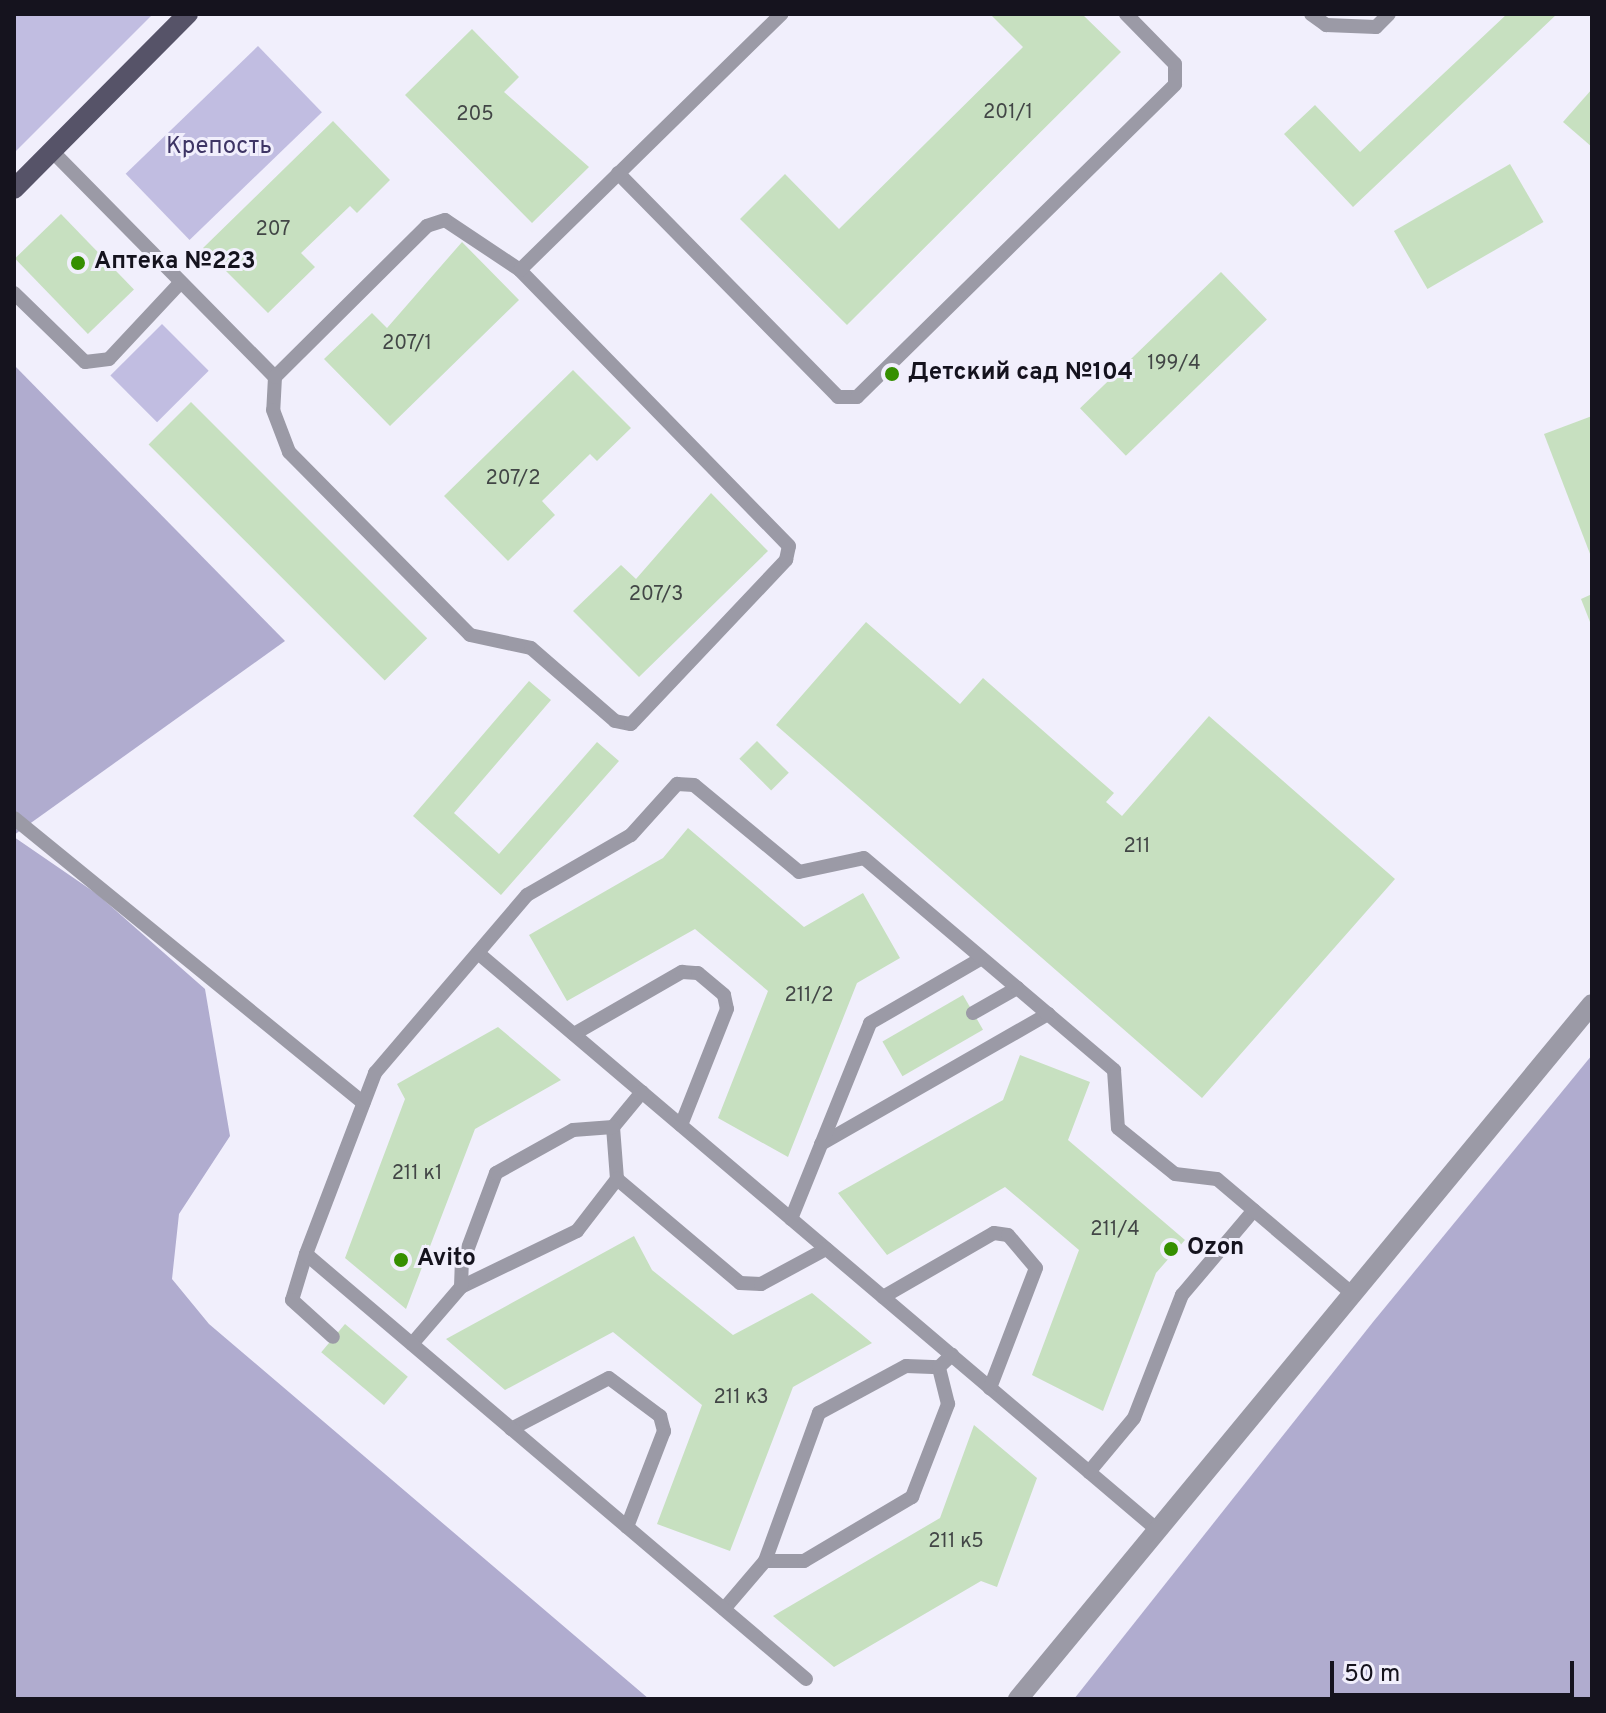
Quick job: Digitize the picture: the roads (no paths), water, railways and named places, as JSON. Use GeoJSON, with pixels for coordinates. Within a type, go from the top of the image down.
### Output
{"type":"FeatureCollection","features":[{"type":"Feature","properties":{"kind":"main road"},"geometry":{"type":"LineString","coordinates":[[14,189],[188,14]]}},
{"type":"Feature","properties":{"kind":"street"},"geometry":{"type":"LineString","coordinates":[[1018,1699],[1154,1527],[1354,1295],[1592,1004]]}},
{"type":"Feature","properties":{"kind":"lane"},"geometry":{"type":"LineString","coordinates":[[520,270],[781,14]]}},
{"type":"Feature","properties":{"kind":"lane"},"geometry":{"type":"LineString","coordinates":[[618,173],[838,397],[857,397],[1175,84],[1175,64],[1126,14]]}},
{"type":"Feature","properties":{"kind":"lane"},"geometry":{"type":"LineString","coordinates":[[1311,14],[1326,25],[1376,27],[1389,14]]}},
{"type":"Feature","properties":{"kind":"lane"},"geometry":{"type":"LineString","coordinates":[[52,151],[275,377]]}},
{"type":"Feature","properties":{"kind":"lane"},"geometry":{"type":"LineString","coordinates":[[445,220],[520,270],[789,546],[786,560],[631,724],[615,721],[531,648],[470,635],[289,452],[273,410],[275,377],[427,226],[445,220]]}},
{"type":"Feature","properties":{"kind":"lane"},"geometry":{"type":"LineString","coordinates":[[14,293],[85,362],[109,359],[181,282]]}},
{"type":"Feature","properties":{"kind":"lane"},"geometry":{"type":"LineString","coordinates":[[333,1337],[292,1300],[306,1254],[375,1073],[527,895],[631,835],[682,782],[799,872],[864,858],[1118,1077],[1118,1128],[1175,1174],[1217,1179],[1354,1295]]}},
{"type":"Feature","properties":{"kind":"lane"},"geometry":{"type":"LineString","coordinates":[[14,818],[363,1103]]}},
{"type":"Feature","properties":{"kind":"lane"},"geometry":{"type":"LineString","coordinates":[[478,953],[1154,1527]]}},
{"type":"Feature","properties":{"kind":"lane"},"geometry":{"type":"LineString","coordinates":[[791,1219],[870,1023],[982,958]]}},
{"type":"Feature","properties":{"kind":"lane"},"geometry":{"type":"LineString","coordinates":[[574,1034],[682,972],[698,973],[715,988],[727,1009],[681,1125]]}},
{"type":"Feature","properties":{"kind":"lane"},"geometry":{"type":"LineString","coordinates":[[973,1013],[1017,988]]}},
{"type":"Feature","properties":{"kind":"lane"},"geometry":{"type":"LineString","coordinates":[[821,1144],[1048,1014]]}},
{"type":"Feature","properties":{"kind":"lane"},"geometry":{"type":"LineString","coordinates":[[412,1344],[461,1287],[577,1231],[617,1179],[613,1127],[642,1092]]}},
{"type":"Feature","properties":{"kind":"lane"},"geometry":{"type":"LineString","coordinates":[[461,1287],[462,1264],[496,1173],[573,1130],[613,1127]]}},
{"type":"Feature","properties":{"kind":"lane"},"geometry":{"type":"LineString","coordinates":[[617,1179],[749,1287],[826,1249]]}},
{"type":"Feature","properties":{"kind":"lane"},"geometry":{"type":"LineString","coordinates":[[1089,1472],[1134,1418],[1182,1295],[1254,1210]]}},
{"type":"Feature","properties":{"kind":"lane"},"geometry":{"type":"LineString","coordinates":[[883,1297],[994,1233],[1008,1235],[1036,1268],[990,1388]]}},
{"type":"Feature","properties":{"kind":"lane"},"geometry":{"type":"LineString","coordinates":[[306,1254],[806,1679]]}},
{"type":"Feature","properties":{"kind":"lane"},"geometry":{"type":"LineString","coordinates":[[724,1609],[765,1561],[819,1413],[906,1366],[939,1367],[952,1355]]}},
{"type":"Feature","properties":{"kind":"lane"},"geometry":{"type":"LineString","coordinates":[[765,1561],[804,1561],[912,1497],[948,1404],[939,1367]]}},
{"type":"Feature","properties":{"kind":"lane"},"geometry":{"type":"LineString","coordinates":[[511,1429],[609,1378],[660,1416],[664,1431],[627,1527]]}},
{"type":"Feature","properties":{"kind":"place","name":"Аптека №223"},"geometry":{"type":"Point","coordinates":[78,263]}},
{"type":"Feature","properties":{"kind":"place","name":"Детский сад №104"},"geometry":{"type":"Point","coordinates":[892,374]}},
{"type":"Feature","properties":{"kind":"place","name":"Ozon"},"geometry":{"type":"Point","coordinates":[1171,1249]}},
{"type":"Feature","properties":{"kind":"place","name":"Avito"},"geometry":{"type":"Point","coordinates":[401,1260]}},
{"type":"Feature","properties":{"kind":"park label","name":"Крепость"},"geometry":{"type":"Point","coordinates":[219,148]}}]}
